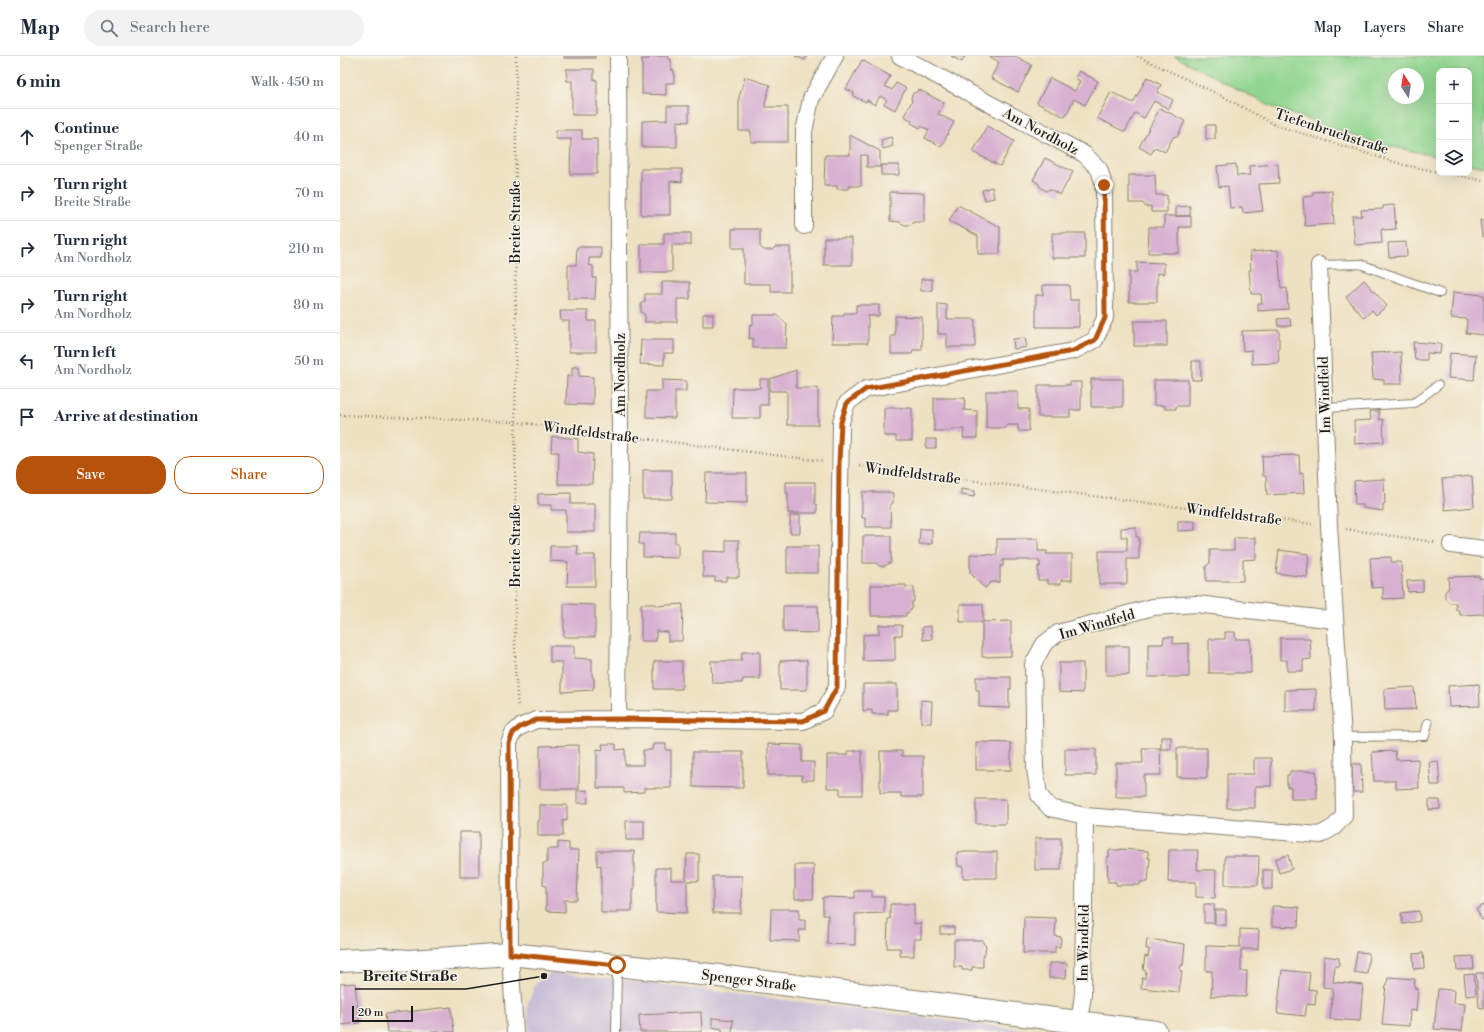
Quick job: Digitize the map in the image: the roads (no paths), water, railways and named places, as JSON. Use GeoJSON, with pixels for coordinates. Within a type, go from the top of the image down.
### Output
{"type":"FeatureCollection","features":[{"type":"Feature","properties":{"kind":"street","name":"Am Nordholz"},"geometry":{"type":"LineString","coordinates":[[618,56],[620,435],[618,719]]}},
{"type":"Feature","properties":{"kind":"street"},"geometry":{"type":"LineString","coordinates":[[804,226],[804,131],[812,99],[835,56]]}},
{"type":"Feature","properties":{"kind":"street","name":"Am Nordholz"},"geometry":{"type":"LineString","coordinates":[[510,954],[509,743],[513,733],[520,727],[536,720],[618,719],[803,721],[824,711],[837,687],[839,463],[841,422],[847,403],[866,389],[1073,351],[1095,340],[1105,318],[1104,185],[1099,169],[1084,154],[900,56]]}},
{"type":"Feature","properties":{"kind":"street","name":"Im Windfeld"},"geometry":{"type":"LineString","coordinates":[[1319,265],[1329,526],[1343,737],[1344,816],[1334,827],[1320,835],[1085,816],[1050,808],[1039,795],[1035,769],[1033,664],[1044,644],[1058,633],[1153,607],[1196,604],[1335,620]]}},
{"type":"Feature","properties":{"kind":"street"},"geometry":{"type":"LineString","coordinates":[[1451,545],[1484,549]]}},
{"type":"Feature","properties":{"kind":"street","name":"Im Windfeld"},"geometry":{"type":"LineString","coordinates":[[1079,1022],[1083,994],[1085,816]]}},
{"type":"Feature","properties":{"kind":"street"},"geometry":{"type":"LineString","coordinates":[[510,954],[515,1032]]}},
{"type":"Feature","properties":{"kind":"street","name":"Spenger Straße"},"geometry":{"type":"LineString","coordinates":[[340,961],[380,959],[409,961],[510,954],[711,975],[1156,1032]]}},
{"type":"Feature","properties":{"kind":"lane"},"geometry":{"type":"LineString","coordinates":[[1319,265],[1360,264],[1440,293]]}},
{"type":"Feature","properties":{"kind":"lane"},"geometry":{"type":"LineString","coordinates":[[1325,408],[1414,403],[1438,385]]}},
{"type":"Feature","properties":{"kind":"lane"},"geometry":{"type":"LineString","coordinates":[[1343,737],[1425,736],[1428,723]]}},
{"type":"Feature","properties":{"kind":"lane"},"geometry":{"type":"LineString","coordinates":[[616,1032],[617,965]]}},
{"type":"Feature","properties":{"kind":"place","name":"Breite Straße"},"geometry":{"type":"Point","coordinates":[544,976]}}]}
